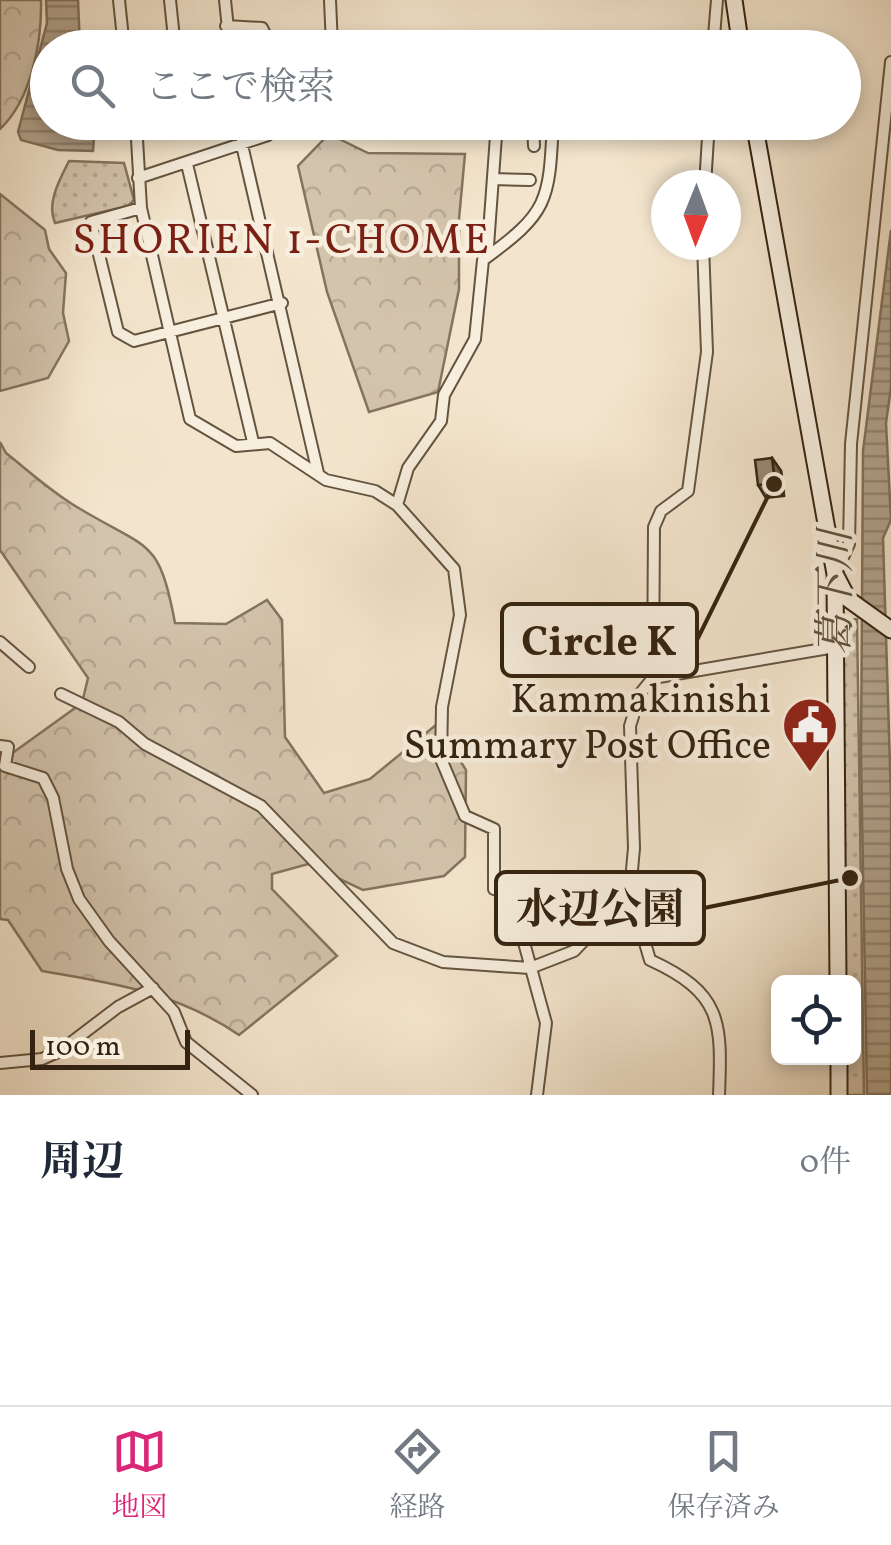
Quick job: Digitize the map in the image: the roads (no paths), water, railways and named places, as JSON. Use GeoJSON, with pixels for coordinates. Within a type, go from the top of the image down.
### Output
{"type":"FeatureCollection","features":[{"type":"Feature","properties":{"kind":"main road"},"geometry":{"type":"LineString","coordinates":[[734,0],[738,30]]}},
{"type":"Feature","properties":{"kind":"main road"},"geometry":{"type":"LineString","coordinates":[[757,140],[835,574],[838,975]]}},
{"type":"Feature","properties":{"kind":"main road"},"geometry":{"type":"LineString","coordinates":[[835,574],[852,603],[891,630]]}},
{"type":"Feature","properties":{"kind":"main road"},"geometry":{"type":"LineString","coordinates":[[839,1065],[840,1095]]}},
{"type":"Feature","properties":{"kind":"street"},"geometry":{"type":"LineString","coordinates":[[119,0],[122,30]]}},
{"type":"Feature","properties":{"kind":"street"},"geometry":{"type":"LineString","coordinates":[[170,0],[173,30]]}},
{"type":"Feature","properties":{"kind":"street"},"geometry":{"type":"LineString","coordinates":[[225,0],[227,30]]}},
{"type":"Feature","properties":{"kind":"street"},"geometry":{"type":"LineString","coordinates":[[330,0],[331,30]]}},
{"type":"Feature","properties":{"kind":"street"},"geometry":{"type":"LineString","coordinates":[[715,30],[716,0]]}},
{"type":"Feature","properties":{"kind":"street"},"geometry":{"type":"LineString","coordinates":[[226,26],[263,30]]}},
{"type":"Feature","properties":{"kind":"street"},"geometry":{"type":"LineString","coordinates":[[835,574],[848,544],[851,444],[891,62]]}},
{"type":"Feature","properties":{"kind":"street"},"geometry":{"type":"LineString","coordinates":[[137,140],[142,208],[190,419],[236,446],[270,443],[326,480],[375,491],[397,505],[454,569],[460,615],[442,708],[441,759],[464,816],[494,829],[494,889],[511,895],[546,1023],[537,1095]]}},
{"type":"Feature","properties":{"kind":"street"},"geometry":{"type":"LineString","coordinates":[[242,140],[318,473]]}},
{"type":"Feature","properties":{"kind":"street"},"geometry":{"type":"LineString","coordinates":[[138,178],[256,140]]}},
{"type":"Feature","properties":{"kind":"street"},"geometry":{"type":"LineString","coordinates":[[488,246],[496,140]]}},
{"type":"Feature","properties":{"kind":"street"},"geometry":{"type":"LineString","coordinates":[[534,140],[534,146]]}},
{"type":"Feature","properties":{"kind":"street"},"geometry":{"type":"LineString","coordinates":[[397,505],[408,468],[442,421],[444,395],[475,339],[483,260],[525,229],[542,208],[552,140]]}},
{"type":"Feature","properties":{"kind":"street"},"geometry":{"type":"LineString","coordinates":[[706,170],[707,140]]}},
{"type":"Feature","properties":{"kind":"street"},"geometry":{"type":"LineString","coordinates":[[187,164],[253,442]]}},
{"type":"Feature","properties":{"kind":"street"},"geometry":{"type":"LineString","coordinates":[[493,179],[530,180]]}},
{"type":"Feature","properties":{"kind":"street"},"geometry":{"type":"LineString","coordinates":[[142,208],[91,222],[118,332],[134,341],[282,303]]}},
{"type":"Feature","properties":{"kind":"street"},"geometry":{"type":"LineString","coordinates":[[704,260],[707,352],[688,492],[661,511],[654,527],[653,678],[640,694],[630,726],[634,848],[630,892],[650,960],[689,978],[706,999],[719,1028],[718,1095]]}},
{"type":"Feature","properties":{"kind":"street"},"geometry":{"type":"LineString","coordinates":[[0,642],[28,667]]}},
{"type":"Feature","properties":{"kind":"street"},"geometry":{"type":"LineString","coordinates":[[653,678],[835,647]]}},
{"type":"Feature","properties":{"kind":"street"},"geometry":{"type":"LineString","coordinates":[[60,694],[119,722],[146,744],[261,806],[394,944],[443,962],[530,968],[574,951],[630,892]]}},
{"type":"Feature","properties":{"kind":"street"},"geometry":{"type":"LineString","coordinates":[[0,746],[8,747],[5,766],[43,778],[54,798],[67,869],[79,899],[109,942],[174,1012],[186,1042],[252,1095]]}},
{"type":"Feature","properties":{"kind":"street"},"geometry":{"type":"LineString","coordinates":[[0,1063],[42,1059],[60,1051],[118,1007],[153,988]]}},
{"type":"Feature","properties":{"kind":"place","name":"Circle K"},"geometry":{"type":"Point","coordinates":[774,484]}},
{"type":"Feature","properties":{"kind":"place","name":"Kammakinishi Summary Post Office"},"geometry":{"type":"Point","coordinates":[810,774]}},
{"type":"Feature","properties":{"kind":"place","name":"水辺公園"},"geometry":{"type":"Point","coordinates":[850,878]}},
{"type":"Feature","properties":{"kind":"district","name":"SHORIEN 1-CHOME"},"geometry":{"type":"Point","coordinates":[282,242]}},
{"type":"Feature","properties":{"kind":"water label","name":"葛下川"},"geometry":{"type":"Point","coordinates":[838,593]}}]}
